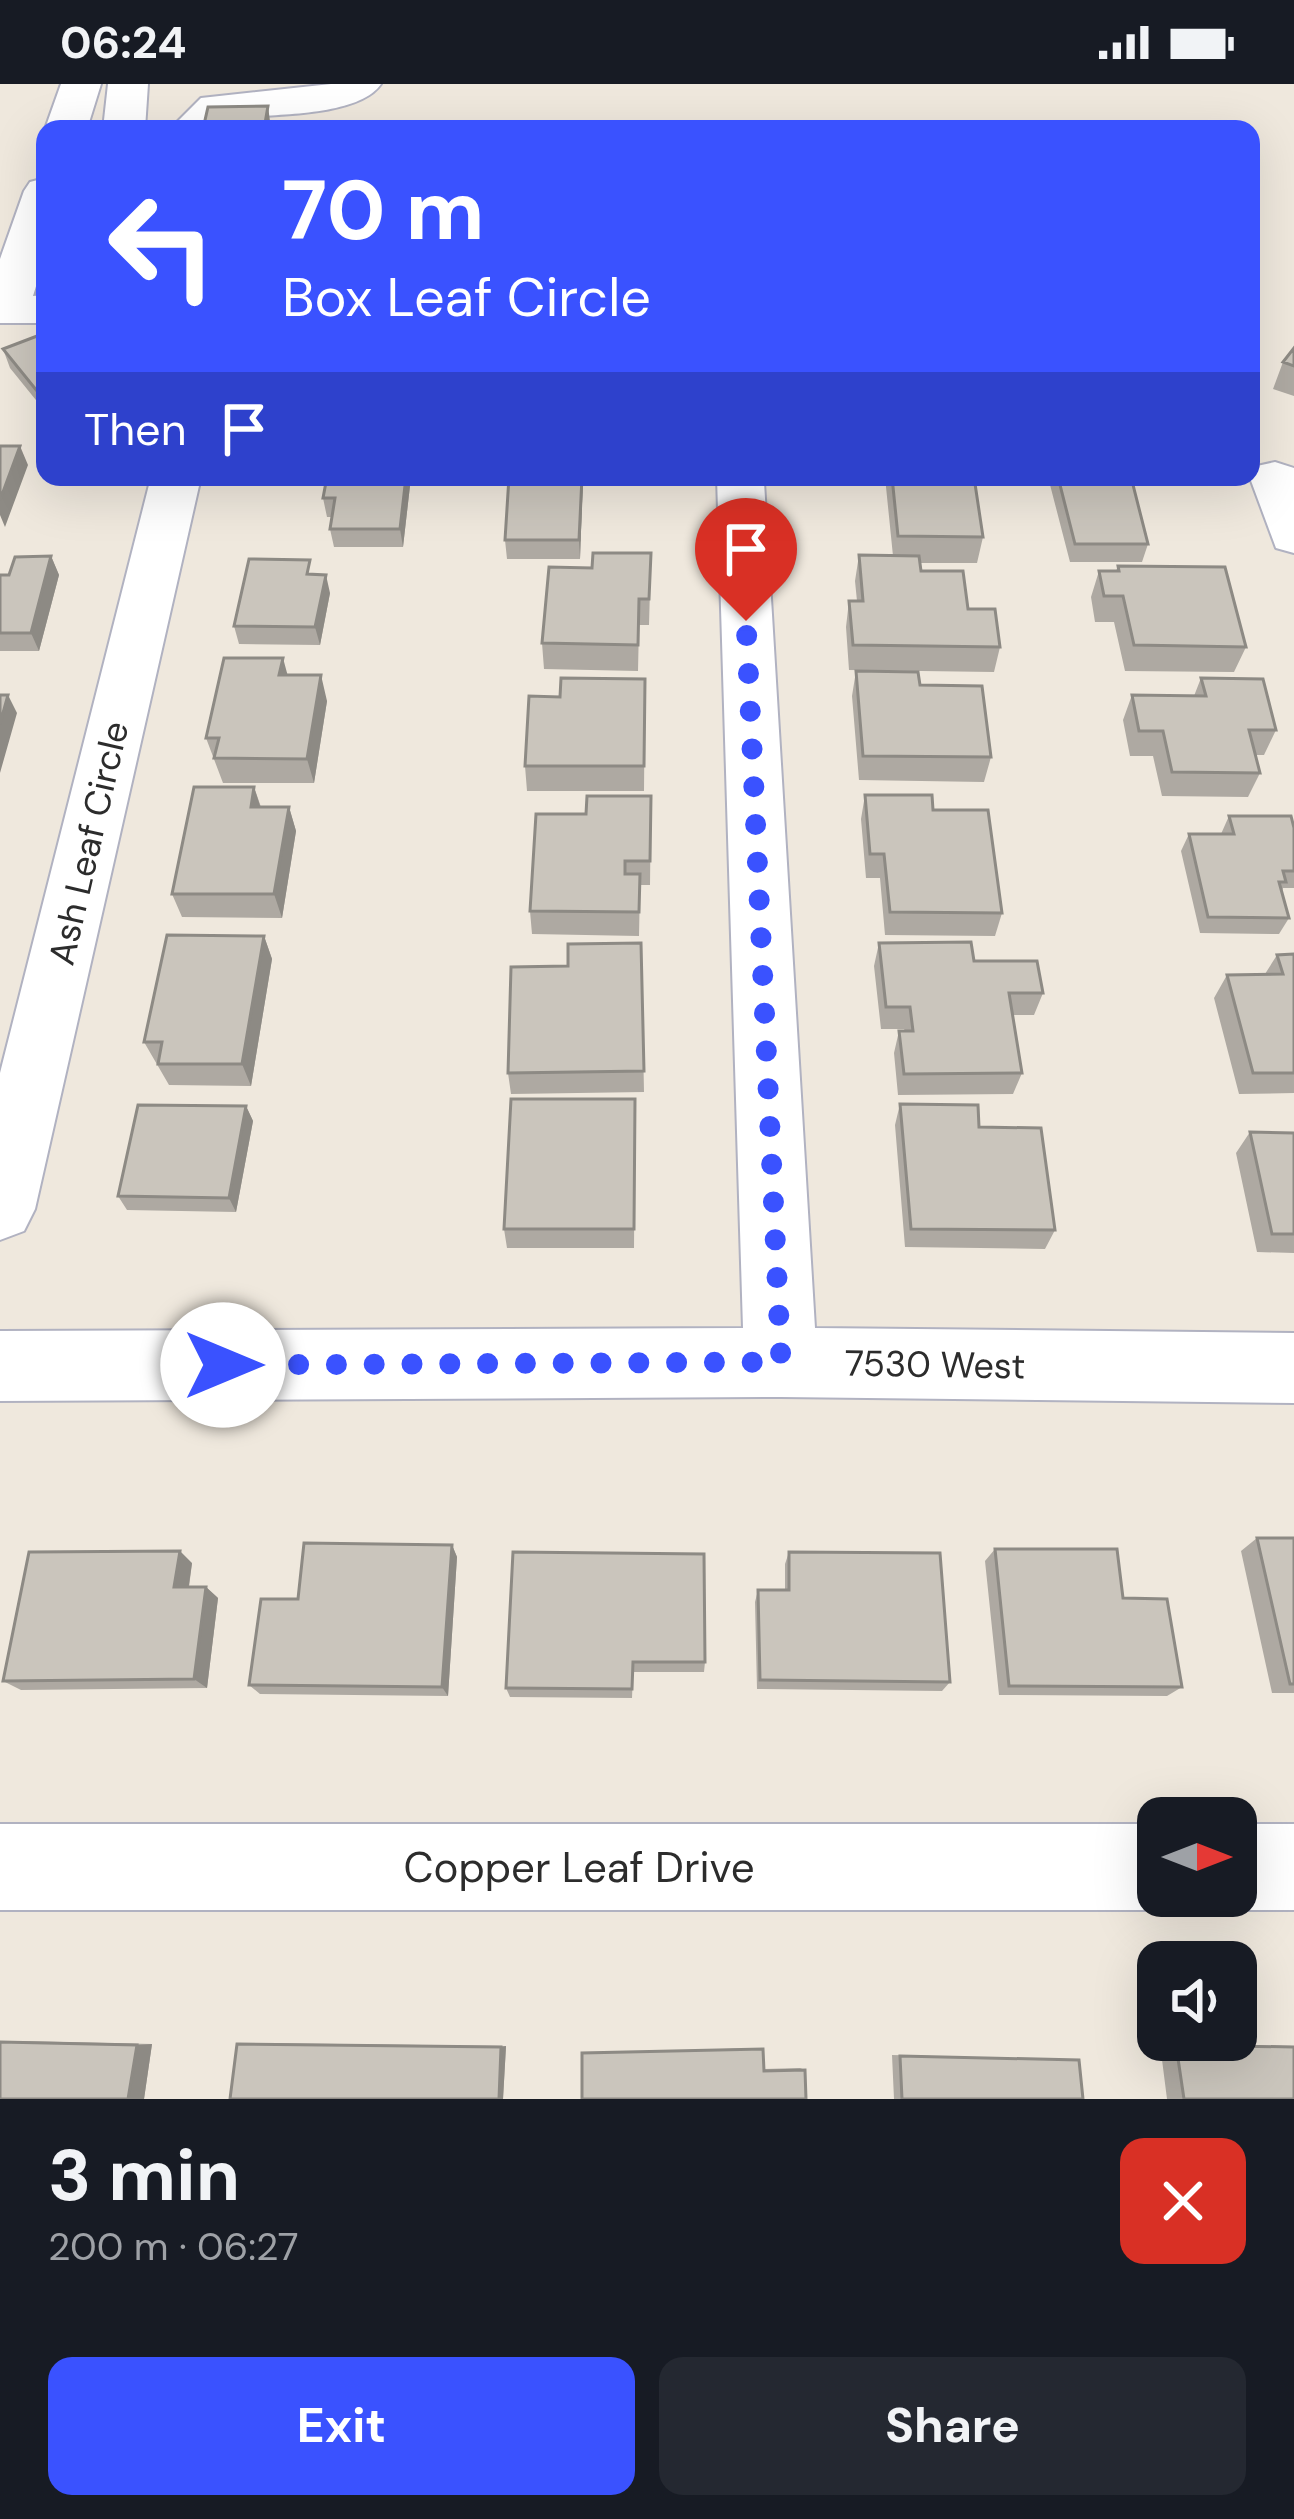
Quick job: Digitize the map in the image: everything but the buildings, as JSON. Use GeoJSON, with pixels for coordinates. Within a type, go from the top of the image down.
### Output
{"type":"FeatureCollection","features":[{"type":"Feature","properties":{"kind":"street"},"geometry":{"type":"LineString","coordinates":[[69,120],[81,84]]}},
{"type":"Feature","properties":{"kind":"street"},"geometry":{"type":"LineString","coordinates":[[125,120],[128,84]]}},
{"type":"Feature","properties":{"kind":"street"},"geometry":{"type":"LineString","coordinates":[[201,120],[215,107],[342,95],[361,84]]}},
{"type":"Feature","properties":{"kind":"street"},"geometry":{"type":"LineString","coordinates":[[36,218],[5,310],[36,309]]}},
{"type":"Feature","properties":{"kind":"street"},"geometry":{"type":"LineString","coordinates":[[1275,478],[1294,536]]}},
{"type":"Feature","properties":{"kind":"street","name":"Ash Leaf Circle"},"geometry":{"type":"LineString","coordinates":[[0,1209],[174,486]]}},
{"type":"Feature","properties":{"kind":"street"},"geometry":{"type":"LineString","coordinates":[[740,486],[781,1362]]}},
{"type":"Feature","properties":{"kind":"street","name":"7530 West"},"geometry":{"type":"LineString","coordinates":[[0,1366],[781,1362],[1294,1368]]}},
{"type":"Feature","properties":{"kind":"street","name":"Copper Leaf Drive"},"geometry":{"type":"LineString","coordinates":[[0,1867],[1137,1867]]}},
{"type":"Feature","properties":{"kind":"street"},"geometry":{"type":"LineString","coordinates":[[1257,1867],[1294,1867]]}},
{"type":"Feature","properties":{"kind":"route"},"geometry":{"type":"LineString","coordinates":[[223,1365],[781,1362],[746,621]]}}]}
